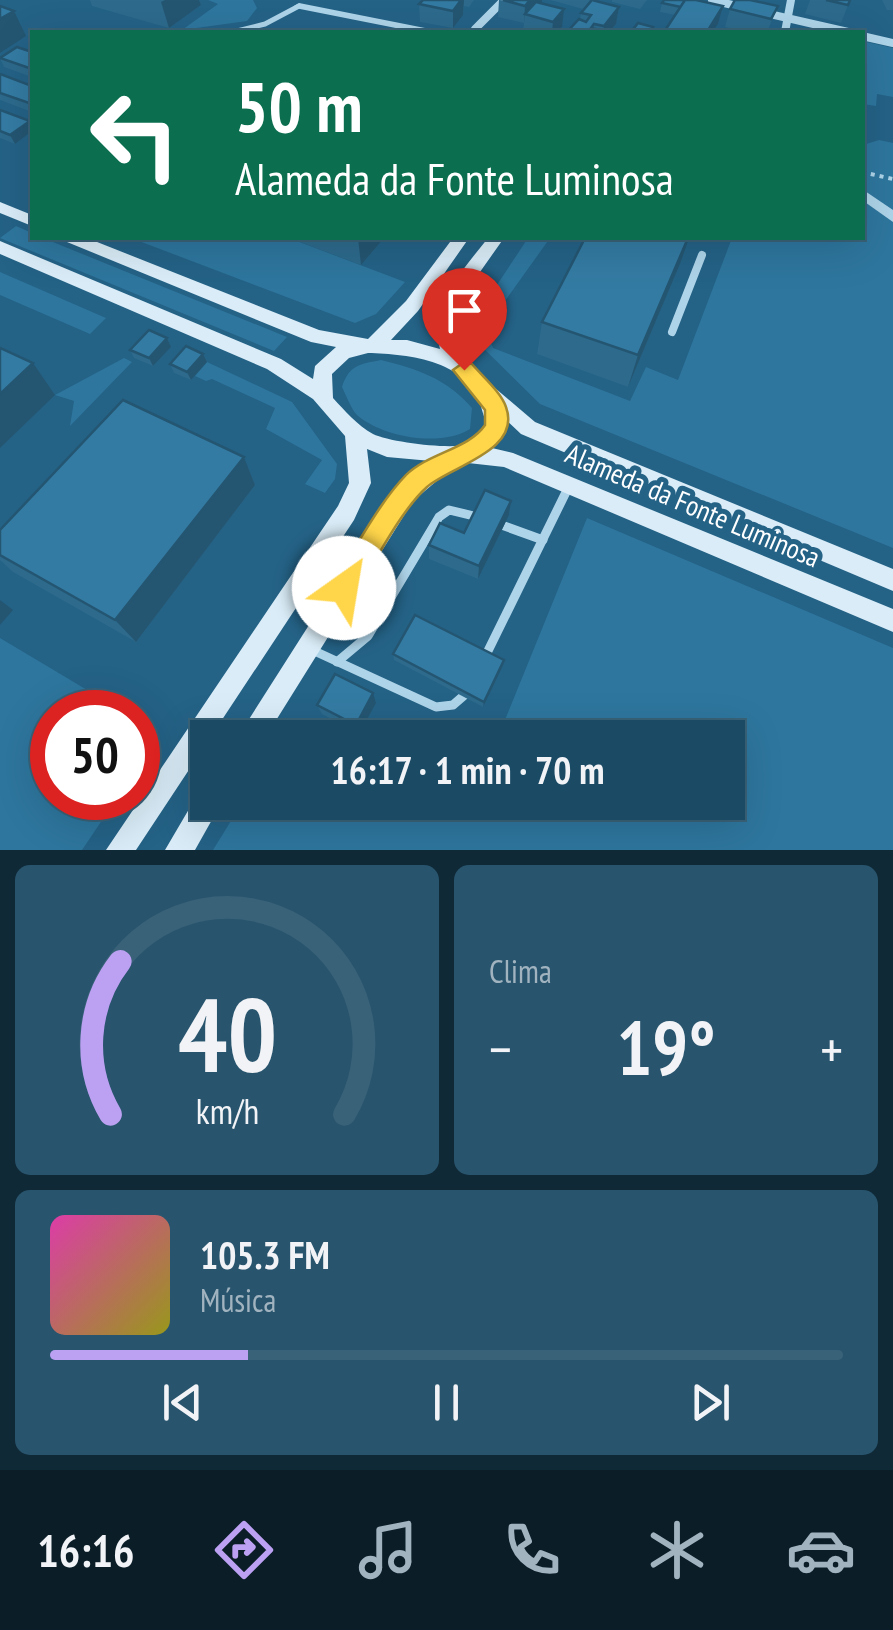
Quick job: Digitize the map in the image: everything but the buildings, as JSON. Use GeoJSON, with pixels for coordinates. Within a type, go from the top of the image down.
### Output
{"type":"FeatureCollection","features":[{"type":"Feature","properties":{"kind":"main road"},"geometry":{"type":"LineString","coordinates":[[0,207],[30,220]]}},
{"type":"Feature","properties":{"kind":"main road","name":"Alameda da Fonte Luminosa"},"geometry":{"type":"LineString","coordinates":[[78,240],[317,337],[423,350],[454,363],[528,428],[893,580]]}},
{"type":"Feature","properties":{"kind":"main road"},"geometry":{"type":"LineString","coordinates":[[320,394],[327,364],[342,352],[371,345],[412,306],[460,240]]}},
{"type":"Feature","properties":{"kind":"main road"},"geometry":{"type":"LineString","coordinates":[[454,363],[445,342],[444,318],[495,240]]}},
{"type":"Feature","properties":{"kind":"main road","name":"Alameda da Fonte Luminosa"},"geometry":{"type":"LineString","coordinates":[[0,247],[274,364],[320,394],[332,414],[355,434],[402,454],[460,454],[506,460],[893,621]]}},
{"type":"Feature","properties":{"kind":"main road"},"geometry":{"type":"LineString","coordinates":[[261,720],[404,494],[490,438],[496,426],[496,408],[488,394]]}},
{"type":"Feature","properties":{"kind":"main road"},"geometry":{"type":"LineString","coordinates":[[120,850],[346,513],[360,483],[355,434]]}},
{"type":"Feature","properties":{"kind":"main road"},"geometry":{"type":"LineString","coordinates":[[180,850],[198,820]]}},
{"type":"Feature","properties":{"kind":"street"},"geometry":{"type":"LineString","coordinates":[[285,0],[328,21],[368,30]]}},
{"type":"Feature","properties":{"kind":"street"},"geometry":{"type":"LineString","coordinates":[[475,29],[504,0]]}},
{"type":"Feature","properties":{"kind":"street"},"geometry":{"type":"LineString","coordinates":[[712,0],[839,30]]}},
{"type":"Feature","properties":{"kind":"street"},"geometry":{"type":"LineString","coordinates":[[785,30],[791,0]]}},
{"type":"Feature","properties":{"kind":"street"},"geometry":{"type":"LineString","coordinates":[[298,6],[420,30]]}},
{"type":"Feature","properties":{"kind":"street"},"geometry":{"type":"LineString","coordinates":[[865,37],[893,43]]}},
{"type":"Feature","properties":{"kind":"street"},"geometry":{"type":"LineString","coordinates":[[865,194],[893,217]]}},
{"type":"Feature","properties":{"kind":"lane"},"geometry":{"type":"LineString","coordinates":[[241,30],[265,24],[298,6]]}},
{"type":"Feature","properties":{"kind":"lane"},"geometry":{"type":"LineString","coordinates":[[672,332],[702,255]]}},
{"type":"Feature","properties":{"kind":"lane"},"geometry":{"type":"LineString","coordinates":[[484,660],[570,486]]}},
{"type":"Feature","properties":{"kind":"lane"},"geometry":{"type":"LineString","coordinates":[[336,662],[368,636],[438,517],[449,510],[463,511],[543,540]]}},
{"type":"Feature","properties":{"kind":"lane"},"geometry":{"type":"LineString","coordinates":[[306,648],[436,707],[453,705],[467,695],[475,678]]}},
{"type":"Feature","properties":{"kind":"path"},"geometry":{"type":"LineString","coordinates":[[865,173],[893,179]]}},
{"type":"Feature","properties":{"kind":"shaded area"},"geometry":{"type":"Polygon","coordinates":[[[208,0],[253,0],[257,8],[247,21],[182,30],[218,4],[208,0]]]}},
{"type":"Feature","properties":{"kind":"shaded area"},"geometry":{"type":"Polygon","coordinates":[[[865,42],[893,48],[893,97],[877,94],[876,106],[865,104],[865,42]]]}},
{"type":"Feature","properties":{"kind":"shaded area"},"geometry":{"type":"Polygon","coordinates":[[[879,140],[893,143],[893,548],[540,404],[472,337],[471,324],[527,240],[549,240],[490,322],[488,336],[493,348],[630,401],[646,367],[678,380],[731,240],[865,240],[865,144],[879,140]]]}},
{"type":"Feature","properties":{"kind":"shaded area"},"geometry":{"type":"Polygon","coordinates":[[[16,226],[30,232],[30,240],[48,240],[287,337],[274,351],[0,238],[16,226]]]}},
{"type":"Feature","properties":{"kind":"shaded area"},"geometry":{"type":"Polygon","coordinates":[[[136,240],[294,240],[405,282],[376,314],[355,323],[136,240]]]}},
{"type":"Feature","properties":{"kind":"shaded area"},"geometry":{"type":"Polygon","coordinates":[[[0,272],[106,318],[90,334],[0,295],[0,272]]]}},
{"type":"Feature","properties":{"kind":"shaded area"},"geometry":{"type":"Polygon","coordinates":[[[124,358],[132,362],[70,426],[74,401],[55,395],[124,358]]]}},
{"type":"Feature","properties":{"kind":"shaded area"},"geometry":{"type":"Polygon","coordinates":[[[381,360],[442,382],[472,408],[470,429],[429,439],[382,429],[357,415],[342,387],[345,380],[356,367],[381,360]]]}},
{"type":"Feature","properties":{"kind":"shaded area"},"geometry":{"type":"Polygon","coordinates":[[[207,362],[292,402],[337,464],[335,479],[325,493],[305,484],[322,460],[266,429],[275,408],[212,379],[206,381],[195,376],[207,362]]]}},
{"type":"Feature","properties":{"kind":"shaded area"},"geometry":{"type":"Polygon","coordinates":[[[587,518],[893,648],[893,850],[213,850],[232,820],[745,820],[745,720],[505,720],[587,518]]]}},
{"type":"Feature","properties":{"kind":"shaded area"},"geometry":{"type":"Polygon","coordinates":[[[0,638],[87,690],[30,690],[30,820],[102,820],[82,850],[0,850],[0,638]]]}},
{"type":"Feature","properties":{"kind":"route"},"geometry":{"type":"LineString","coordinates":[[344,588],[415,482],[452,456],[467,454],[490,438],[496,426],[496,408],[464,370]]}}]}
